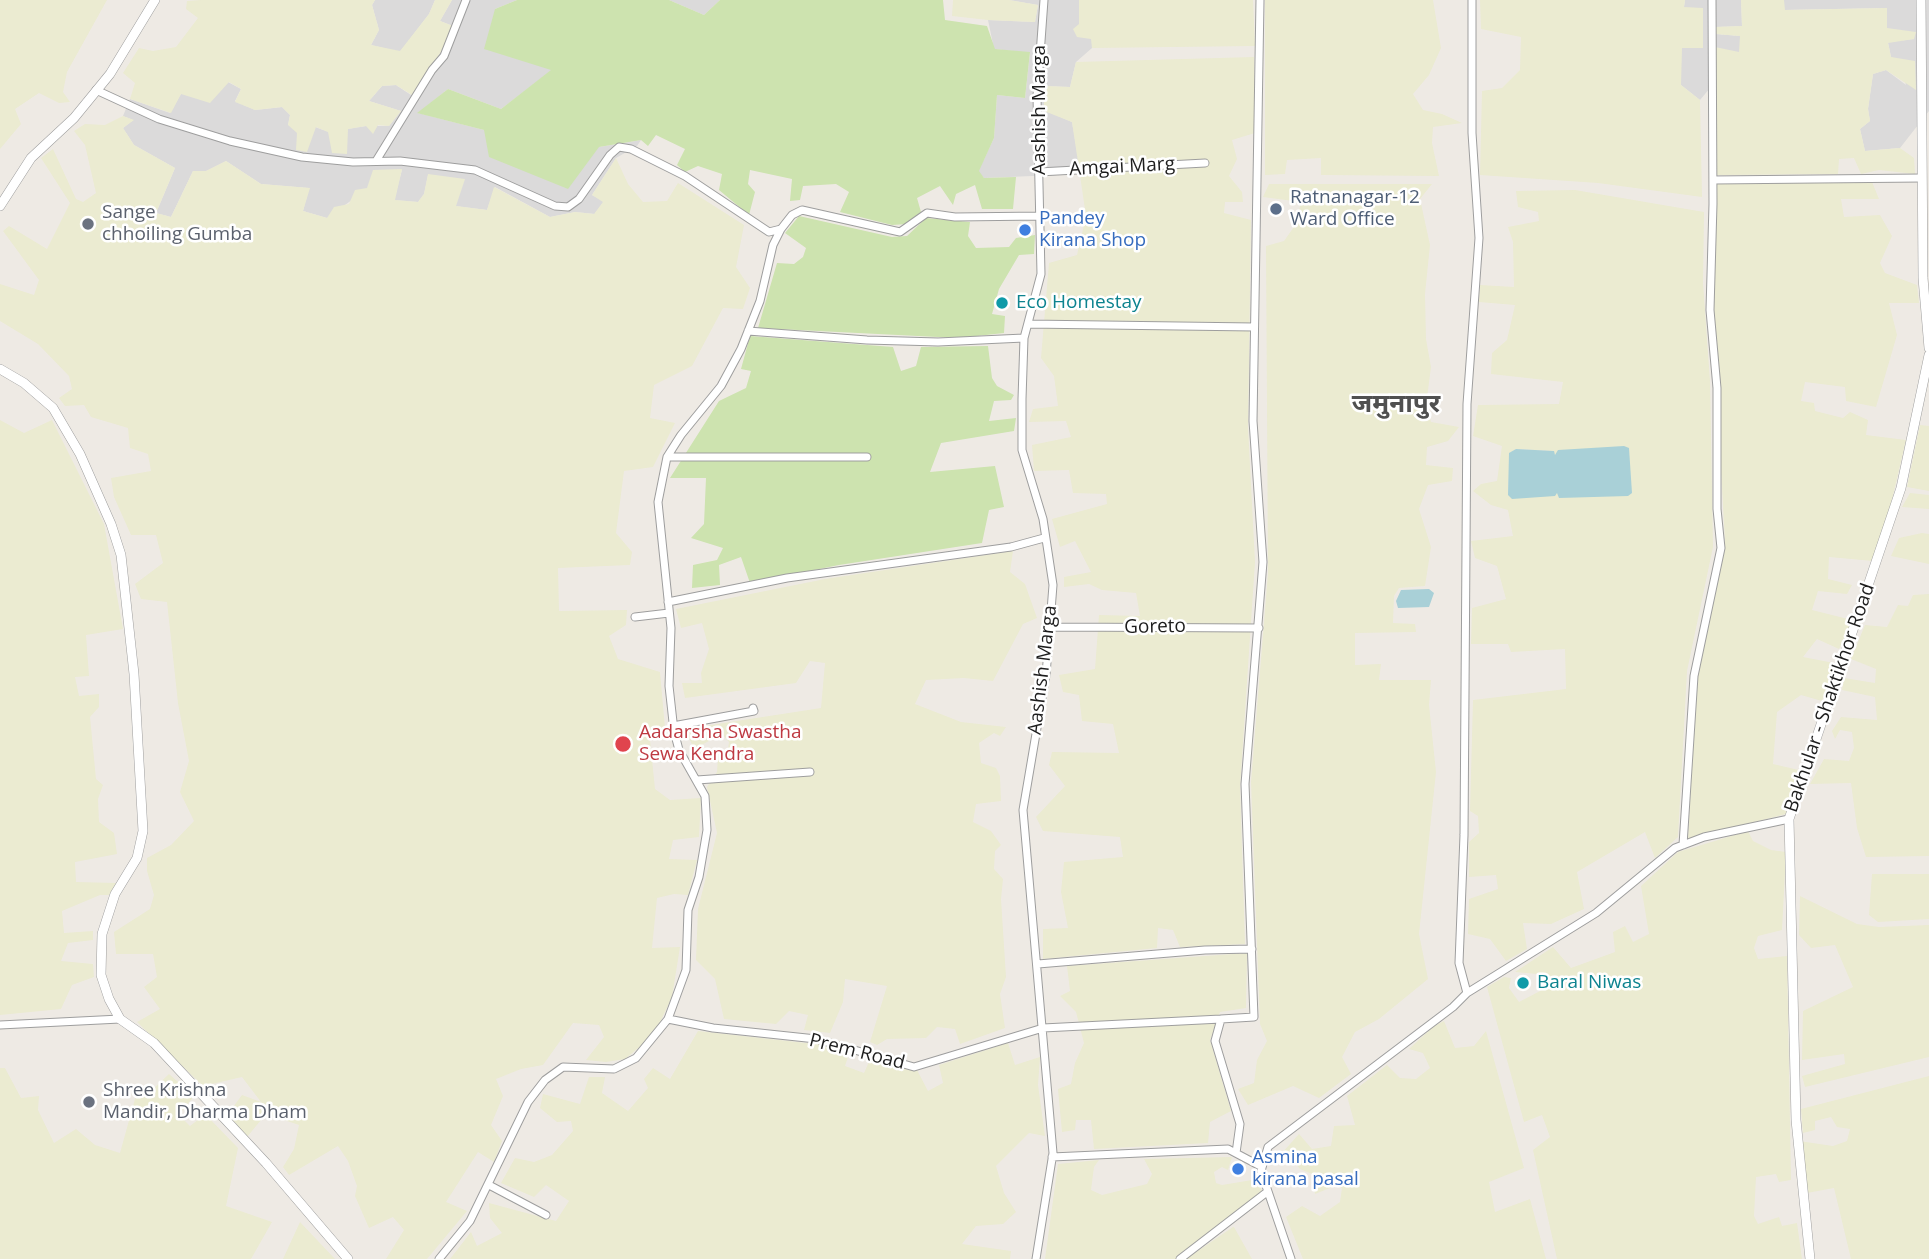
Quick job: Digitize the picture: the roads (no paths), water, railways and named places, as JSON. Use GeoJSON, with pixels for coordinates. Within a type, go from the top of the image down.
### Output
{"type":"FeatureCollection","features":[{"type":"Feature","properties":{"kind":"street"},"geometry":{"type":"LineString","coordinates":[[0,206],[32,158],[74,118],[96,90],[155,0]]}},
{"type":"Feature","properties":{"kind":"street"},"geometry":{"type":"LineString","coordinates":[[376,161],[381,158],[432,70],[444,56],[466,0]]}},
{"type":"Feature","properties":{"kind":"street","name":"Aashish Marga"},"geometry":{"type":"LineString","coordinates":[[1036,1259],[1052,1157],[1038,964],[1023,810],[1052,627],[1053,585],[1043,519],[1022,450],[1024,338],[1041,274],[1038,57],[1044,0]]}},
{"type":"Feature","properties":{"kind":"street"},"geometry":{"type":"LineString","coordinates":[[1038,964],[1205,950],[1252,949],[1245,784],[1263,562],[1253,421],[1260,0]]}},
{"type":"Feature","properties":{"kind":"street"},"geometry":{"type":"LineString","coordinates":[[1467,993],[1459,963],[1464,835],[1467,404],[1479,238],[1472,133],[1472,0]]}},
{"type":"Feature","properties":{"kind":"street"},"geometry":{"type":"LineString","coordinates":[[1683,845],[1694,676],[1721,548],[1717,509],[1717,388],[1710,310],[1713,180],[1712,0]]}},
{"type":"Feature","properties":{"kind":"street"},"geometry":{"type":"LineString","coordinates":[[1921,0],[1923,278],[1929,348]]}},
{"type":"Feature","properties":{"kind":"street"},"geometry":{"type":"LineString","coordinates":[[96,90],[159,119],[230,141],[302,158],[400,161],[475,170],[555,206],[568,207],[579,199],[610,155],[619,147],[631,149],[685,176],[769,232],[781,229]]}},
{"type":"Feature","properties":{"kind":"street","name":"Amgai Marg"},"geometry":{"type":"LineString","coordinates":[[1039,172],[1205,163]]}},
{"type":"Feature","properties":{"kind":"street"},"geometry":{"type":"LineString","coordinates":[[1713,180],[1922,178]]}},
{"type":"Feature","properties":{"kind":"street"},"geometry":{"type":"LineString","coordinates":[[439,1259],[470,1222],[528,1102],[545,1080],[563,1067],[614,1069],[636,1058],[668,1019],[686,970],[688,910],[699,877],[707,830],[705,796],[679,750],[673,726],[669,685],[669,613],[658,502],[667,457],[681,435],[721,386],[748,331],[781,229],[792,215],[802,210],[900,232],[927,213],[955,217],[1041,216]]}},
{"type":"Feature","properties":{"kind":"street"},"geometry":{"type":"LineString","coordinates":[[1028,324],[1254,327]]}},
{"type":"Feature","properties":{"kind":"street"},"geometry":{"type":"LineString","coordinates":[[748,331],[867,340],[938,342],[1024,338]]}},
{"type":"Feature","properties":{"kind":"street","name":"Bakhular - Shaktikhor Road"},"geometry":{"type":"LineString","coordinates":[[1810,1259],[1796,1120],[1789,820],[1901,488],[1929,355]]}},
{"type":"Feature","properties":{"kind":"street"},"geometry":{"type":"LineString","coordinates":[[0,369],[24,383],[53,408],[80,454],[111,524],[121,555],[134,674],[143,831],[137,858],[115,894],[102,934],[101,975],[120,1019],[154,1043],[266,1163],[348,1259]]}},
{"type":"Feature","properties":{"kind":"street"},"geometry":{"type":"LineString","coordinates":[[667,457],[867,457]]}},
{"type":"Feature","properties":{"kind":"street"},"geometry":{"type":"LineString","coordinates":[[668,602],[787,578],[1011,547],[1044,538]]}},
{"type":"Feature","properties":{"kind":"street"},"geometry":{"type":"LineString","coordinates":[[635,617],[669,613]]}},
{"type":"Feature","properties":{"kind":"street","name":"Goreto"},"geometry":{"type":"LineString","coordinates":[[1052,627],[1259,628]]}},
{"type":"Feature","properties":{"kind":"street"},"geometry":{"type":"LineString","coordinates":[[673,726],[754,711],[753,708]]}},
{"type":"Feature","properties":{"kind":"street"},"geometry":{"type":"LineString","coordinates":[[697,780],[810,772]]}},
{"type":"Feature","properties":{"kind":"street"},"geometry":{"type":"LineString","coordinates":[[1291,1259],[1267,1192],[1262,1167],[1268,1146],[1454,1007],[1467,993],[1596,913],[1683,845],[1748,826],[1789,820]]}},
{"type":"Feature","properties":{"kind":"street","name":"Prem Road"},"geometry":{"type":"LineString","coordinates":[[668,1019],[713,1028],[816,1040],[914,1067],[1043,1028],[1254,1017],[1252,949]]}},
{"type":"Feature","properties":{"kind":"street"},"geometry":{"type":"LineString","coordinates":[[0,1025],[120,1019]]}},
{"type":"Feature","properties":{"kind":"street"},"geometry":{"type":"LineString","coordinates":[[1221,1019],[1215,1041],[1240,1124],[1236,1153]]}},
{"type":"Feature","properties":{"kind":"street"},"geometry":{"type":"LineString","coordinates":[[1052,1157],[1228,1149],[1262,1167]]}},
{"type":"Feature","properties":{"kind":"street"},"geometry":{"type":"LineString","coordinates":[[489,1185],[546,1215]]}},
{"type":"Feature","properties":{"kind":"street"},"geometry":{"type":"LineString","coordinates":[[1180,1259],[1267,1192]]}},
{"type":"Feature","properties":{"kind":"water"},"geometry":{"type":"Polygon","coordinates":[[[1624,446],[1629,448],[1632,493],[1628,496],[1559,498],[1557,493],[1555,496],[1512,499],[1508,495],[1509,453],[1516,449],[1554,451],[1555,455],[1558,450],[1624,446]]]}},
{"type":"Feature","properties":{"kind":"water"},"geometry":{"type":"Polygon","coordinates":[[[1429,589],[1434,593],[1429,607],[1398,608],[1396,601],[1401,590],[1429,589]]]}},
{"type":"Feature","properties":{"kind":"place","name":"Ratnanagar-12 Ward Office"},"geometry":{"type":"Point","coordinates":[1276,209]}},
{"type":"Feature","properties":{"kind":"place","name":"Sange chhoiling Gumba"},"geometry":{"type":"Point","coordinates":[88,224]}},
{"type":"Feature","properties":{"kind":"place","name":"Pandey Kirana Shop"},"geometry":{"type":"Point","coordinates":[1025,230]}},
{"type":"Feature","properties":{"kind":"place","name":"Eco Homestay"},"geometry":{"type":"Point","coordinates":[1002,303]}},
{"type":"Feature","properties":{"kind":"place","name":"Aadarsha Swastha Sewa Kendra"},"geometry":{"type":"Point","coordinates":[623,744]}},
{"type":"Feature","properties":{"kind":"place","name":"Baral Niwas"},"geometry":{"type":"Point","coordinates":[1523,983]}},
{"type":"Feature","properties":{"kind":"place","name":"Shree Krishna Mandir, Dharma Dham"},"geometry":{"type":"Point","coordinates":[89,1102]}},
{"type":"Feature","properties":{"kind":"place","name":"Asmina kirana pasal"},"geometry":{"type":"Point","coordinates":[1238,1169]}},
{"type":"Feature","properties":{"kind":"district","name":"जमुनापुर"},"geometry":{"type":"Point","coordinates":[1396,405]}}]}
